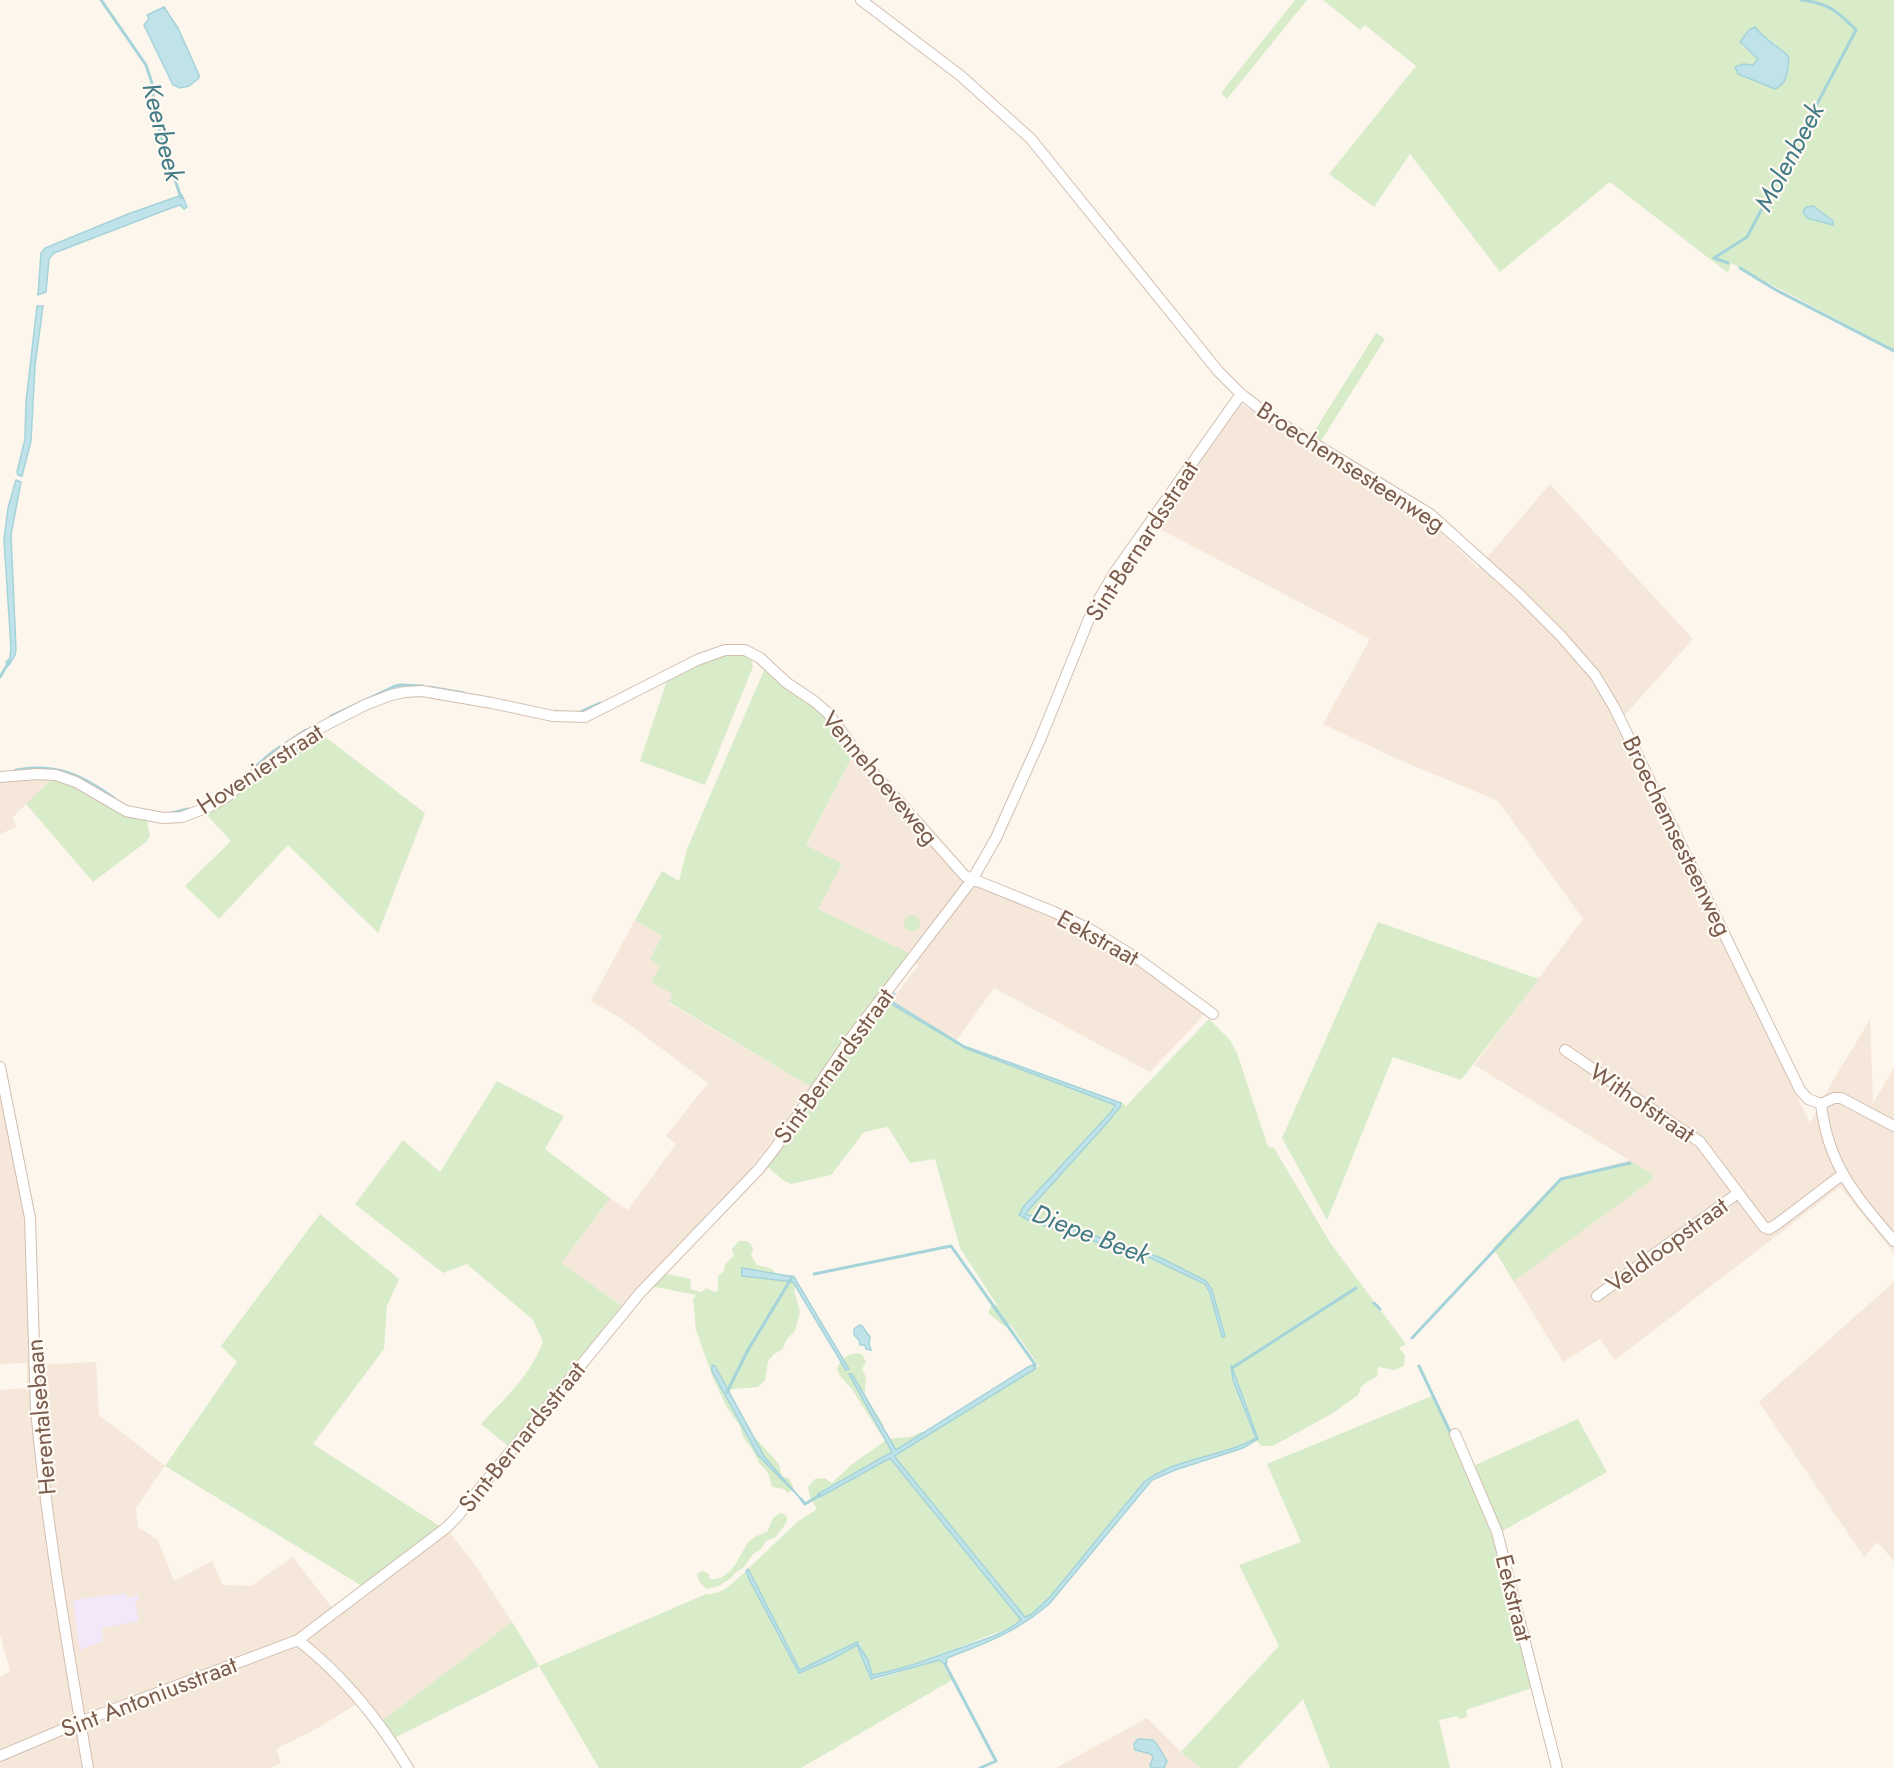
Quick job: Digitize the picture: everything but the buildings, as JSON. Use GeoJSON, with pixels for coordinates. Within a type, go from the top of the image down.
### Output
{"type":"FeatureCollection","features":[{"type":"Feature","properties":{"kind":"street","name":"Broechemsesteenweg"},"geometry":{"type":"LineString","coordinates":[[861,0],[961,76],[1031,139],[1218,371],[1241,394],[1272,418],[1430,514],[1519,594],[1578,654],[1595,675],[1614,707],[1800,1090],[1808,1099],[1821,1104]]}},
{"type":"Feature","properties":{"kind":"street","name":"Sint-Bernardsstraat"},"geometry":{"type":"LineString","coordinates":[[298,1640],[446,1528],[456,1518],[640,1293],[759,1168],[776,1147],[850,1038],[972,880],[996,838],[1040,740],[1093,609],[1115,572],[1241,394]]}},
{"type":"Feature","properties":{"kind":"street","name":"Vennehoeveweg"},"geometry":{"type":"LineString","coordinates":[[349,714],[391,695],[422,692],[492,703],[553,717],[585,717],[697,660],[725,650],[745,651],[760,658],[787,683],[828,713],[878,778],[957,869],[972,880]]}},
{"type":"Feature","properties":{"kind":"street","name":"Hovenierstraat"},"geometry":{"type":"LineString","coordinates":[[0,777],[56,775],[75,782],[126,811],[163,818],[182,817],[211,806],[226,797],[293,744],[349,714]]}},
{"type":"Feature","properties":{"kind":"street","name":"Eekstraat"},"geometry":{"type":"LineString","coordinates":[[972,880],[1054,912],[1093,931],[1138,959],[1213,1014]]}},
{"type":"Feature","properties":{"kind":"street","name":"Withofstraat"},"geometry":{"type":"LineString","coordinates":[[1564,1050],[1700,1142],[1764,1227],[1769,1229],[1843,1174]]}},
{"type":"Feature","properties":{"kind":"street","name":"Herentalsebaan"},"geometry":{"type":"LineString","coordinates":[[0,1067],[30,1218],[38,1429],[61,1605],[88,1768]]}},
{"type":"Feature","properties":{"kind":"street"},"geometry":{"type":"LineString","coordinates":[[1894,1126],[1841,1098],[1834,1098],[1821,1104],[1827,1141],[1843,1174],[1867,1209],[1894,1240]]}},
{"type":"Feature","properties":{"kind":"street","name":"Veldloopstraat"},"geometry":{"type":"LineString","coordinates":[[1597,1296],[1738,1193]]}},
{"type":"Feature","properties":{"kind":"street","name":"Eekstraat"},"geometry":{"type":"LineString","coordinates":[[1455,1434],[1497,1532],[1557,1768]]}},
{"type":"Feature","properties":{"kind":"street"},"geometry":{"type":"LineString","coordinates":[[298,1640],[339,1675],[368,1707],[408,1768]]}},
{"type":"Feature","properties":{"kind":"street","name":"Sint Antoniusstraat"},"geometry":{"type":"LineString","coordinates":[[0,1756],[80,1722],[298,1640]]}},
{"type":"Feature","properties":{"kind":"shaded area"},"geometry":{"type":"Polygon","coordinates":[[[1240,403],[1431,523],[1478,568],[1550,484],[1693,639],[1616,725],[1810,1123],[1870,1020],[1873,1103],[1894,1068],[1894,1253],[1840,1187],[1615,1360],[1600,1339],[1563,1362],[1493,1248],[1560,1179],[1629,1160],[1474,1065],[1583,919],[1498,801],[1393,757],[1323,724],[1370,639],[1154,526],[1240,403]]]}},
{"type":"Feature","properties":{"kind":"shaded area"},"geometry":{"type":"Polygon","coordinates":[[[853,755],[956,874],[975,886],[1056,916],[1130,957],[1205,1014],[1150,1072],[994,988],[956,1041],[891,1001],[918,966],[913,955],[782,892],[853,755]]]}},
{"type":"Feature","properties":{"kind":"shaded area"},"geometry":{"type":"Polygon","coordinates":[[[53,778],[13,817],[16,827],[0,834],[0,779],[53,778]]]}},
{"type":"Feature","properties":{"kind":"shaded area"},"geometry":{"type":"Polygon","coordinates":[[[635,920],[662,936],[650,959],[661,966],[674,994],[669,1003],[811,1087],[752,1168],[622,1306],[561,1263],[610,1198],[628,1210],[676,1144],[666,1136],[708,1083],[622,1019],[591,1001],[635,920]]]}},
{"type":"Feature","properties":{"kind":"shaded area"},"geometry":{"type":"Polygon","coordinates":[[[0,1091],[27,1218],[32,1365],[96,1362],[99,1415],[165,1466],[136,1508],[138,1527],[158,1540],[174,1581],[212,1561],[223,1585],[251,1586],[293,1557],[337,1614],[449,1532],[473,1562],[512,1622],[382,1721],[365,1699],[318,1728],[276,1749],[281,1763],[269,1768],[0,1768],[0,1677],[10,1671],[0,1634],[0,1390],[27,1388],[27,1363],[0,1364],[0,1091]]]}},
{"type":"Feature","properties":{"kind":"shaded area"},"geometry":{"type":"Polygon","coordinates":[[[1894,1282],[1894,1561],[1877,1542],[1864,1557],[1759,1402],[1894,1282]]]}},
{"type":"Feature","properties":{"kind":"shaded area"},"geometry":{"type":"Polygon","coordinates":[[[126,1593],[127,1598],[138,1595],[139,1600],[135,1601],[139,1621],[102,1628],[103,1641],[80,1650],[73,1600],[126,1593]]]}},
{"type":"Feature","properties":{"kind":"shaded area"},"geometry":{"type":"Polygon","coordinates":[[[1147,1718],[1181,1752],[1201,1768],[1056,1768],[1147,1718]]]}},
{"type":"Feature","properties":{"kind":"green space"},"geometry":{"type":"Polygon","coordinates":[[[1295,0],[1307,0],[1227,99],[1221,93],[1295,0]]]}},
{"type":"Feature","properties":{"kind":"green space"},"geometry":{"type":"Polygon","coordinates":[[[1323,0],[1894,0],[1894,350],[1731,263],[1728,273],[1610,182],[1500,272],[1410,154],[1374,207],[1329,174],[1416,66],[1365,25],[1360,30],[1323,0]],[[1763,38],[1742,46],[1759,59],[1753,65],[1743,64],[1738,74],[1775,89],[1777,44],[1763,38]]]}},
{"type":"Feature","properties":{"kind":"green space"},"geometry":{"type":"Polygon","coordinates":[[[1376,333],[1385,339],[1321,441],[1312,435],[1376,333]]]}},
{"type":"Feature","properties":{"kind":"green space"},"geometry":{"type":"Polygon","coordinates":[[[725,653],[751,658],[753,667],[705,785],[640,761],[668,678],[725,653]]]}},
{"type":"Feature","properties":{"kind":"green space"},"geometry":{"type":"Polygon","coordinates":[[[765,668],[820,710],[853,755],[806,845],[842,864],[818,909],[913,955],[849,1033],[811,1087],[669,1002],[673,994],[651,982],[660,966],[650,959],[662,936],[635,920],[662,871],[679,881],[687,849],[765,668]]]}},
{"type":"Feature","properties":{"kind":"green space"},"geometry":{"type":"Polygon","coordinates":[[[320,733],[425,813],[378,933],[288,845],[219,919],[185,886],[231,841],[204,812],[320,733]]]}},
{"type":"Feature","properties":{"kind":"green space"},"geometry":{"type":"Polygon","coordinates":[[[53,778],[80,788],[120,812],[147,820],[150,836],[146,842],[93,882],[26,804],[53,778]]]}},
{"type":"Feature","properties":{"kind":"green space"},"geometry":{"type":"Polygon","coordinates":[[[912,915],[920,923],[912,931],[904,923],[912,915]]]}},
{"type":"Feature","properties":{"kind":"green space"},"geometry":{"type":"Polygon","coordinates":[[[1378,922],[1539,979],[1461,1080],[1393,1057],[1327,1220],[1282,1138],[1378,922]]]}},
{"type":"Feature","properties":{"kind":"green space"},"geometry":{"type":"Polygon","coordinates":[[[887,1001],[967,1049],[1115,1105],[1121,1102],[1126,1106],[1209,1019],[1230,1040],[1237,1053],[1268,1147],[1274,1148],[1331,1244],[1406,1344],[1399,1348],[1405,1355],[1404,1366],[1394,1370],[1379,1367],[1378,1376],[1361,1387],[1358,1395],[1333,1413],[1273,1446],[1261,1446],[1255,1438],[1235,1447],[1159,1472],[1135,1492],[1050,1597],[1032,1614],[1011,1627],[913,1665],[872,1676],[860,1643],[857,1645],[869,1677],[874,1680],[940,1660],[952,1680],[801,1768],[599,1768],[539,1666],[706,1594],[723,1590],[746,1571],[798,1672],[801,1670],[748,1569],[797,1522],[817,1509],[810,1497],[808,1487],[815,1479],[825,1478],[832,1483],[851,1465],[885,1441],[851,1388],[840,1376],[837,1369],[843,1359],[850,1355],[862,1354],[866,1362],[862,1369],[866,1379],[865,1395],[883,1424],[888,1440],[921,1432],[926,1436],[1039,1366],[1010,1324],[1004,1326],[988,1313],[991,1306],[997,1305],[960,1248],[935,1159],[910,1163],[888,1127],[864,1132],[831,1175],[791,1184],[766,1166],[844,1055],[887,1001]]]}},
{"type":"Feature","properties":{"kind":"green space"},"geometry":{"type":"Polygon","coordinates":[[[497,1081],[564,1116],[545,1149],[610,1198],[561,1263],[622,1306],[508,1446],[481,1424],[516,1386],[538,1354],[543,1342],[533,1320],[467,1264],[443,1273],[355,1204],[403,1140],[440,1172],[497,1081]]]}},
{"type":"Feature","properties":{"kind":"green space"},"geometry":{"type":"Polygon","coordinates":[[[1632,1162],[1652,1174],[1653,1179],[1514,1281],[1493,1248],[1560,1178],[1632,1162]]]}},
{"type":"Feature","properties":{"kind":"green space"},"geometry":{"type":"Polygon","coordinates":[[[320,1214],[399,1279],[387,1306],[384,1349],[313,1444],[441,1527],[362,1586],[165,1466],[237,1362],[221,1346],[320,1214]]]}},
{"type":"Feature","properties":{"kind":"green space"},"geometry":{"type":"Polygon","coordinates":[[[739,1241],[751,1244],[753,1250],[751,1255],[757,1265],[772,1269],[777,1275],[793,1275],[797,1279],[794,1290],[800,1312],[795,1331],[787,1339],[782,1350],[768,1361],[765,1380],[758,1387],[732,1389],[728,1393],[750,1432],[779,1464],[782,1477],[789,1478],[794,1488],[788,1493],[784,1489],[772,1487],[768,1473],[759,1463],[743,1437],[740,1426],[726,1406],[713,1378],[696,1330],[693,1299],[696,1295],[650,1286],[662,1273],[691,1279],[690,1289],[701,1292],[706,1288],[714,1292],[718,1291],[718,1276],[724,1271],[725,1264],[734,1256],[732,1249],[739,1241]]]}},
{"type":"Feature","properties":{"kind":"green space"},"geometry":{"type":"Polygon","coordinates":[[[1432,1396],[1494,1533],[1532,1688],[1466,1710],[1467,1717],[1459,1719],[1458,1716],[1439,1720],[1450,1768],[1330,1768],[1303,1699],[1238,1768],[1201,1768],[1181,1752],[1279,1646],[1239,1565],[1301,1542],[1267,1464],[1432,1396]]]}},
{"type":"Feature","properties":{"kind":"green space"},"geometry":{"type":"Polygon","coordinates":[[[1578,1419],[1607,1472],[1501,1532],[1473,1466],[1578,1419]]]}},
{"type":"Feature","properties":{"kind":"green space"},"geometry":{"type":"Polygon","coordinates":[[[780,1513],[787,1517],[787,1520],[776,1537],[766,1541],[744,1567],[731,1578],[719,1586],[706,1589],[699,1581],[697,1574],[702,1571],[709,1574],[709,1579],[723,1577],[736,1563],[749,1542],[756,1536],[767,1532],[773,1518],[780,1513]]]}},
{"type":"Feature","properties":{"kind":"green space"},"geometry":{"type":"Polygon","coordinates":[[[512,1622],[539,1666],[394,1738],[382,1721],[512,1622]]]}},
{"type":"Feature","properties":{"kind":"water"},"geometry":{"type":"Polygon","coordinates":[[[164,7],[178,28],[199,75],[199,78],[189,86],[180,88],[173,85],[144,25],[149,19],[147,15],[164,7]]]}},
{"type":"Feature","properties":{"kind":"water"},"geometry":{"type":"Polygon","coordinates":[[[1755,27],[1789,57],[1785,80],[1775,89],[1738,74],[1735,67],[1743,64],[1753,65],[1758,59],[1740,42],[1749,30],[1755,27]]]}},
{"type":"Feature","properties":{"kind":"water"},"geometry":{"type":"Polygon","coordinates":[[[182,195],[187,207],[184,209],[180,205],[171,208],[54,253],[49,259],[46,292],[38,295],[41,253],[45,248],[182,195]]]}},
{"type":"Feature","properties":{"kind":"water"},"geometry":{"type":"Polygon","coordinates":[[[1813,206],[1833,221],[1833,225],[1807,218],[1803,211],[1806,207],[1813,206]]]}},
{"type":"Feature","properties":{"kind":"water"},"geometry":{"type":"Polygon","coordinates":[[[37,306],[43,306],[35,366],[31,441],[22,476],[17,472],[25,439],[26,402],[37,306]]]}},
{"type":"Feature","properties":{"kind":"water"},"geometry":{"type":"Polygon","coordinates":[[[16,480],[21,482],[11,535],[16,649],[9,665],[6,662],[10,658],[11,648],[4,540],[8,508],[16,480]]]}},
{"type":"Feature","properties":{"kind":"water"},"geometry":{"type":"Polygon","coordinates":[[[893,993],[895,994],[891,1001],[964,1046],[1121,1103],[1107,1123],[1025,1214],[1161,1258],[1206,1281],[1212,1290],[1225,1336],[1222,1337],[1210,1293],[1205,1284],[1140,1253],[1132,1253],[1032,1222],[1019,1215],[1024,1206],[1115,1105],[965,1048],[888,1002],[893,993]]]}},
{"type":"Feature","properties":{"kind":"water"},"geometry":{"type":"Polygon","coordinates":[[[742,1268],[794,1277],[849,1369],[846,1370],[793,1282],[742,1276],[742,1268]]]}},
{"type":"Feature","properties":{"kind":"water"},"geometry":{"type":"Polygon","coordinates":[[[859,1325],[870,1337],[871,1350],[866,1349],[865,1345],[860,1345],[854,1335],[854,1329],[859,1325]]]}},
{"type":"Feature","properties":{"kind":"water"},"geometry":{"type":"Polygon","coordinates":[[[1036,1364],[1035,1369],[894,1456],[1025,1617],[1032,1614],[1050,1597],[1144,1482],[1170,1467],[1228,1450],[1256,1438],[1233,1380],[1231,1365],[1258,1439],[1243,1448],[1175,1470],[1152,1480],[1050,1603],[1039,1613],[988,1642],[947,1658],[946,1667],[940,1660],[871,1679],[857,1645],[799,1673],[749,1579],[746,1571],[748,1569],[800,1670],[857,1642],[868,1660],[872,1675],[883,1673],[990,1637],[1021,1620],[890,1458],[820,1497],[818,1494],[892,1452],[849,1374],[852,1374],[896,1450],[1036,1364]]]}},
{"type":"Feature","properties":{"kind":"water"},"geometry":{"type":"Polygon","coordinates":[[[712,1365],[715,1366],[765,1458],[803,1501],[758,1455],[712,1371],[712,1365]]]}},
{"type":"Feature","properties":{"kind":"water"},"geometry":{"type":"Polygon","coordinates":[[[1138,1739],[1155,1742],[1167,1761],[1164,1768],[1151,1768],[1153,1758],[1151,1754],[1135,1750],[1134,1744],[1138,1739]]]}},
{"type":"Feature","properties":{"kind":"waterway","name":"Keerbeek"},"geometry":{"type":"LineString","coordinates":[[101,0],[146,65],[152,83],[160,133],[181,198]]}},
{"type":"Feature","properties":{"kind":"waterway","name":"Molenbeek"},"geometry":{"type":"LineString","coordinates":[[1728,263],[1714,258],[1747,237],[1856,30],[1832,9],[1819,3],[1801,0]]}},
{"type":"Feature","properties":{"kind":"waterway","name":"Molenbeek"},"geometry":{"type":"LineString","coordinates":[[1740,268],[1776,290],[1894,351]]}},
{"type":"Feature","properties":{"kind":"waterway","name":"Keerbeek"},"geometry":{"type":"LineString","coordinates":[[0,677],[9,662]]}},
{"type":"Feature","properties":{"kind":"waterway"},"geometry":{"type":"LineString","coordinates":[[331,716],[393,687],[423,686]]}},
{"type":"Feature","properties":{"kind":"waterway"},"geometry":{"type":"LineString","coordinates":[[429,687],[464,693]]}},
{"type":"Feature","properties":{"kind":"waterway"},"geometry":{"type":"LineString","coordinates":[[580,712],[600,703]]}},
{"type":"Feature","properties":{"kind":"waterway"},"geometry":{"type":"LineString","coordinates":[[254,768],[271,753],[306,730]]}},
{"type":"Feature","properties":{"kind":"waterway"},"geometry":{"type":"LineString","coordinates":[[281,760],[320,734]]}},
{"type":"Feature","properties":{"kind":"waterway"},"geometry":{"type":"LineString","coordinates":[[16,770],[44,768],[68,773],[91,783],[114,798]]}},
{"type":"Feature","properties":{"kind":"waterway"},"geometry":{"type":"LineString","coordinates":[[200,805],[213,799]]}},
{"type":"Feature","properties":{"kind":"waterway"},"geometry":{"type":"LineString","coordinates":[[171,813],[188,809]]}},
{"type":"Feature","properties":{"kind":"waterway"},"geometry":{"type":"LineString","coordinates":[[1412,1338],[1561,1179],[1630,1163]]}},
{"type":"Feature","properties":{"kind":"waterway"},"geometry":{"type":"LineString","coordinates":[[814,1274],[951,1246],[1034,1366]]}},
{"type":"Feature","properties":{"kind":"waterway"},"geometry":{"type":"LineString","coordinates":[[727,1392],[748,1350],[791,1279]]}},
{"type":"Feature","properties":{"kind":"waterway"},"geometry":{"type":"LineString","coordinates":[[1232,1368],[1356,1288]]}},
{"type":"Feature","properties":{"kind":"waterway"},"geometry":{"type":"LineString","coordinates":[[1374,1303],[1380,1309]]}},
{"type":"Feature","properties":{"kind":"waterway"},"geometry":{"type":"LineString","coordinates":[[1419,1366],[1451,1434]]}},
{"type":"Feature","properties":{"kind":"waterway"},"geometry":{"type":"LineString","coordinates":[[801,1499],[805,1504],[820,1495]]}},
{"type":"Feature","properties":{"kind":"waterway","name":"Diepe Beek"},"geometry":{"type":"LineString","coordinates":[[945,1664],[996,1761],[980,1768]]}}]}
